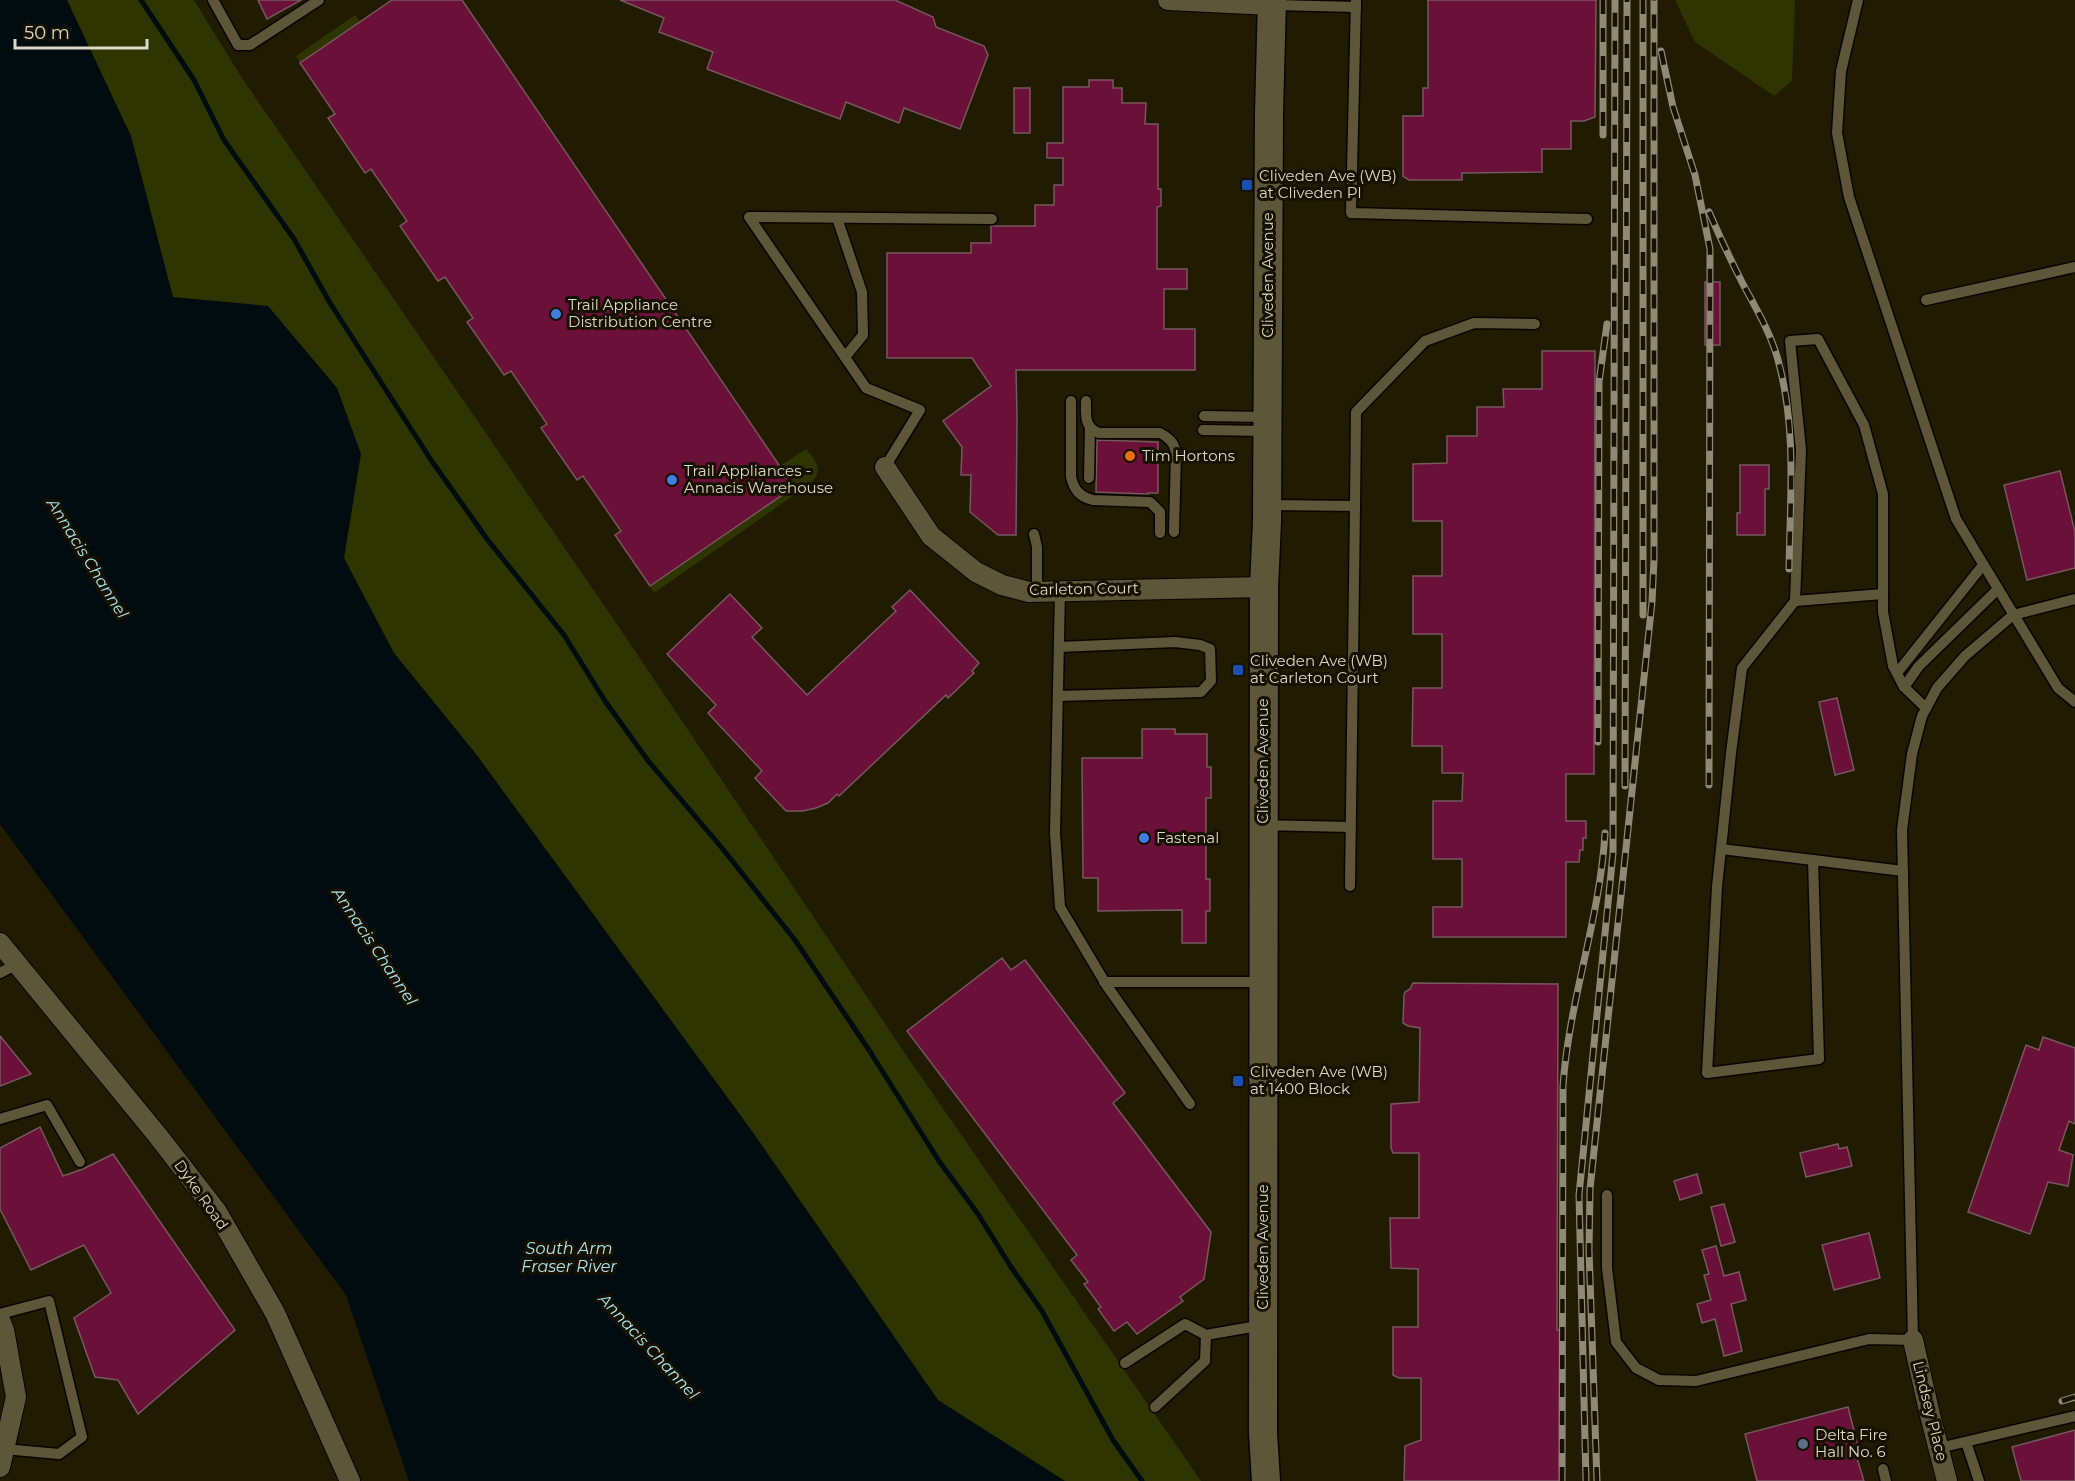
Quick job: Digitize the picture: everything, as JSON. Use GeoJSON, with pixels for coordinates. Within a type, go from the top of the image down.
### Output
{"type":"FeatureCollection","features":[{"type":"Feature","properties":{"kind":"street"},"geometry":{"type":"LineString","coordinates":[[1168,0],[1271,2]]}},
{"type":"Feature","properties":{"kind":"street","name":"Cliveden Avenue"},"geometry":{"type":"LineString","coordinates":[[1266,1481],[1263,1433],[1263,825],[1271,2]]}},
{"type":"Feature","properties":{"kind":"street","name":"Carleton Court"},"geometry":{"type":"LineString","coordinates":[[885,467],[931,537],[976,572],[1002,585],[1029,592],[1264,586]]}},
{"type":"Feature","properties":{"kind":"street","name":"Dyke Road"},"geometry":{"type":"LineString","coordinates":[[0,943],[8,968],[158,1136],[216,1212],[275,1313],[350,1481]]}},
{"type":"Feature","properties":{"kind":"street"},"geometry":{"type":"LineString","coordinates":[[0,1320],[4,1330],[16,1397],[2,1458]]}},
{"type":"Feature","properties":{"kind":"street","name":"Lindsey Place"},"geometry":{"type":"LineString","coordinates":[[1913,1340],[1947,1481]]}},
{"type":"Feature","properties":{"kind":"lane"},"geometry":{"type":"LineString","coordinates":[[213,0],[238,45],[250,45],[319,0]]}},
{"type":"Feature","properties":{"kind":"lane"},"geometry":{"type":"LineString","coordinates":[[1858,0],[1841,71],[1837,133],[1849,197],[1956,519],[2058,688],[2075,702]]}},
{"type":"Feature","properties":{"kind":"lane"},"geometry":{"type":"LineString","coordinates":[[1271,2],[1356,4],[1351,213],[1587,219]]}},
{"type":"Feature","properties":{"kind":"lane"},"geometry":{"type":"LineString","coordinates":[[885,467],[920,410],[866,388],[749,217],[992,219]]}},
{"type":"Feature","properties":{"kind":"lane"},"geometry":{"type":"LineString","coordinates":[[837,218],[862,292],[863,335],[845,357]]}},
{"type":"Feature","properties":{"kind":"lane"},"geometry":{"type":"LineString","coordinates":[[1926,300],[2075,267]]}},
{"type":"Feature","properties":{"kind":"lane"},"geometry":{"type":"LineString","coordinates":[[1350,886],[1356,412],[1425,341],[1474,323],[1535,324]]}},
{"type":"Feature","properties":{"kind":"lane"},"geometry":{"type":"LineString","coordinates":[[1813,860],[1819,1059],[1707,1073],[1721,849],[1742,668],[1795,602],[1801,450],[1790,341],[1818,339],[1864,425],[1883,494],[1883,612],[1893,666],[1904,687],[1926,708]]}},
{"type":"Feature","properties":{"kind":"lane"},"geometry":{"type":"LineString","coordinates":[[1071,401],[1071,477],[1077,493],[1093,500],[1150,502],[1160,512],[1161,532]]}},
{"type":"Feature","properties":{"kind":"lane"},"geometry":{"type":"LineString","coordinates":[[1086,401],[1086,418],[1090,427],[1089,478]]}},
{"type":"Feature","properties":{"kind":"lane"},"geometry":{"type":"LineString","coordinates":[[1203,416],[1268,424]]}},
{"type":"Feature","properties":{"kind":"lane"},"geometry":{"type":"LineString","coordinates":[[1203,430],[1268,424]]}},
{"type":"Feature","properties":{"kind":"lane"},"geometry":{"type":"LineString","coordinates":[[1090,427],[1099,433],[1160,433],[1174,444],[1176,453],[1174,532]]}},
{"type":"Feature","properties":{"kind":"lane"},"geometry":{"type":"LineString","coordinates":[[1267,506],[1356,506]]}},
{"type":"Feature","properties":{"kind":"lane"},"geometry":{"type":"LineString","coordinates":[[1034,534],[1037,547],[1037,591]]}},
{"type":"Feature","properties":{"kind":"lane"},"geometry":{"type":"LineString","coordinates":[[1897,673],[1983,565]]}},
{"type":"Feature","properties":{"kind":"lane"},"geometry":{"type":"LineString","coordinates":[[1904,687],[1919,666],[1998,589]]}},
{"type":"Feature","properties":{"kind":"lane"},"geometry":{"type":"LineString","coordinates":[[1060,591],[1055,833],[1060,907],[1104,982],[1190,1104]]}},
{"type":"Feature","properties":{"kind":"lane"},"geometry":{"type":"LineString","coordinates":[[1795,602],[1883,594]]}},
{"type":"Feature","properties":{"kind":"lane"},"geometry":{"type":"LineString","coordinates":[[1607,1195],[1607,1269],[1616,1342],[1636,1368],[1659,1380],[1696,1381],[1869,1339],[1913,1340],[1902,830],[1912,754],[1926,708],[1937,688],[1965,656],[2013,615],[2075,599]]}},
{"type":"Feature","properties":{"kind":"lane"},"geometry":{"type":"LineString","coordinates":[[1058,696],[1201,692],[1211,681],[1210,650],[1200,645],[1175,642],[1059,647]]}},
{"type":"Feature","properties":{"kind":"lane"},"geometry":{"type":"LineString","coordinates":[[1263,825],[1351,827]]}},
{"type":"Feature","properties":{"kind":"lane"},"geometry":{"type":"LineString","coordinates":[[1721,849],[1903,871]]}},
{"type":"Feature","properties":{"kind":"lane"},"geometry":{"type":"LineString","coordinates":[[1104,982],[1263,982]]}},
{"type":"Feature","properties":{"kind":"lane"},"geometry":{"type":"LineString","coordinates":[[0,1119],[47,1105],[80,1162]]}},
{"type":"Feature","properties":{"kind":"lane"},"geometry":{"type":"LineString","coordinates":[[0,1314],[49,1301],[82,1437],[59,1455],[2,1458]]}},
{"type":"Feature","properties":{"kind":"lane"},"geometry":{"type":"LineString","coordinates":[[1125,1363],[1185,1324],[1206,1335],[1263,1325]]}},
{"type":"Feature","properties":{"kind":"lane"},"geometry":{"type":"LineString","coordinates":[[1155,1407],[1205,1361],[1206,1335]]}},
{"type":"Feature","properties":{"kind":"lane"},"geometry":{"type":"LineString","coordinates":[[1939,1448],[2075,1416]]}},
{"type":"Feature","properties":{"kind":"lane"},"geometry":{"type":"LineString","coordinates":[[1966,1442],[1979,1481]]}},
{"type":"Feature","properties":{"kind":"lane"},"geometry":{"type":"LineString","coordinates":[[1883,1469],[1886,1481]]}},
{"type":"Feature","properties":{"kind":"green space"},"geometry":{"type":"Polygon","coordinates":[[[51,0],[194,0],[240,75],[623,633],[904,1052],[1201,1481],[940,1481],[340,649],[184,324],[119,213],[51,0]]]}},
{"type":"Feature","properties":{"kind":"green space"},"geometry":{"type":"Polygon","coordinates":[[[1675,0],[1795,0],[1792,81],[1774,96],[1695,42],[1675,0]]]}},
{"type":"Feature","properties":{"kind":"green space"},"geometry":{"type":"Polygon","coordinates":[[[355,15],[360,22],[300,63],[296,56],[355,15]]]}},
{"type":"Feature","properties":{"kind":"green space"},"geometry":{"type":"Polygon","coordinates":[[[806,449],[818,470],[810,484],[654,593],[650,586],[794,487],[780,466],[806,449]]]}},
{"type":"Feature","properties":{"kind":"water","name":"South Arm Fraser River"},"geometry":{"type":"Polygon","coordinates":[[[0,0],[67,0],[131,136],[173,297],[268,306],[337,388],[361,454],[344,558],[394,653],[476,754],[752,1131],[938,1400],[1065,1481],[409,1481],[346,1295],[0,824],[0,0]]]}},
{"type":"Feature","properties":{"kind":"building"},"geometry":{"type":"Polygon","coordinates":[[[258,0],[301,0],[267,19],[258,0]]]}},
{"type":"Feature","properties":{"kind":"building"},"geometry":{"type":"Polygon","coordinates":[[[392,0],[462,0],[794,487],[650,586],[615,535],[621,531],[583,476],[577,480],[541,428],[547,424],[511,371],[504,375],[467,322],[473,318],[445,277],[438,281],[400,226],[407,221],[371,169],[365,173],[328,118],[335,114],[300,63],[392,0]]]}},
{"type":"Feature","properties":{"kind":"building"},"geometry":{"type":"Polygon","coordinates":[[[620,0],[895,0],[933,17],[936,27],[984,46],[988,55],[960,129],[904,108],[899,123],[846,102],[840,119],[707,69],[713,52],[659,32],[664,18],[620,0]]]}},
{"type":"Feature","properties":{"kind":"building"},"geometry":{"type":"Polygon","coordinates":[[[1428,0],[1596,0],[1595,117],[1584,121],[1571,121],[1571,149],[1542,149],[1542,172],[1462,173],[1462,180],[1409,180],[1403,176],[1403,116],[1423,116],[1423,88],[1428,88],[1428,0]]]}},
{"type":"Feature","properties":{"kind":"building"},"geometry":{"type":"Polygon","coordinates":[[[1089,80],[1113,80],[1113,88],[1122,88],[1122,103],[1146,103],[1145,124],[1158,124],[1158,189],[1161,189],[1161,206],[1157,207],[1157,269],[1187,269],[1187,289],[1164,289],[1164,329],[1195,329],[1195,370],[1016,370],[1016,535],[998,535],[970,512],[971,475],[961,475],[962,447],[943,421],[991,386],[972,358],[887,358],[887,253],[971,253],[971,243],[991,243],[991,226],[1035,226],[1035,205],[1054,205],[1054,185],[1063,185],[1063,158],[1047,158],[1047,143],[1063,143],[1063,87],[1089,87],[1089,80]]]}},
{"type":"Feature","properties":{"kind":"building"},"geometry":{"type":"Polygon","coordinates":[[[1014,88],[1030,88],[1030,133],[1014,133],[1014,88]]]}},
{"type":"Feature","properties":{"kind":"building"},"geometry":{"type":"Polygon","coordinates":[[[1705,282],[1720,282],[1720,345],[1705,345],[1705,282]]]}},
{"type":"Feature","properties":{"kind":"building"},"geometry":{"type":"Polygon","coordinates":[[[1542,351],[1595,351],[1594,774],[1566,774],[1566,821],[1586,821],[1586,838],[1583,838],[1583,850],[1580,850],[1579,862],[1566,862],[1566,937],[1433,937],[1433,907],[1462,907],[1462,859],[1433,859],[1433,801],[1462,801],[1463,773],[1442,773],[1442,746],[1412,746],[1413,688],[1442,688],[1442,634],[1413,634],[1413,576],[1442,576],[1442,521],[1413,521],[1413,464],[1447,463],[1447,436],[1477,436],[1477,407],[1504,407],[1503,389],[1542,389],[1542,351]]]}},
{"type":"Feature","properties":{"kind":"building"},"geometry":{"type":"Polygon","coordinates":[[[1097,440],[1158,442],[1158,493],[1096,492],[1097,440]]]}},
{"type":"Feature","properties":{"kind":"building"},"geometry":{"type":"Polygon","coordinates":[[[1740,465],[1769,465],[1769,489],[1765,489],[1765,535],[1737,535],[1737,513],[1740,513],[1740,465]]]}},
{"type":"Feature","properties":{"kind":"building"},"geometry":{"type":"Polygon","coordinates":[[[2060,471],[2075,532],[2075,568],[2027,580],[2004,485],[2060,471]]]}},
{"type":"Feature","properties":{"kind":"building"},"geometry":{"type":"Polygon","coordinates":[[[910,590],[979,663],[972,671],[974,673],[948,698],[946,695],[839,796],[837,794],[828,803],[816,808],[786,811],[755,778],[762,771],[708,713],[716,705],[667,654],[730,594],[762,628],[752,637],[807,695],[896,611],[892,607],[910,590]]]}},
{"type":"Feature","properties":{"kind":"building"},"geometry":{"type":"Polygon","coordinates":[[[1837,698],[1854,770],[1835,775],[1819,702],[1837,698]]]}},
{"type":"Feature","properties":{"kind":"building","name":"Fastenal"},"geometry":{"type":"Polygon","coordinates":[[[1142,729],[1175,729],[1175,734],[1207,734],[1207,767],[1211,767],[1211,798],[1206,798],[1206,879],[1210,879],[1210,911],[1206,911],[1206,943],[1182,943],[1182,910],[1098,911],[1098,878],[1083,878],[1082,758],[1142,758],[1142,729]]]}},
{"type":"Feature","properties":{"kind":"building"},"geometry":{"type":"Polygon","coordinates":[[[1002,958],[1011,970],[1025,960],[1125,1093],[1113,1103],[1211,1232],[1204,1279],[1180,1297],[1183,1301],[1137,1334],[1127,1322],[1114,1331],[1098,1309],[1101,1307],[1084,1284],[1088,1282],[1071,1260],[1077,1255],[907,1031],[1002,958]]]}},
{"type":"Feature","properties":{"kind":"building"},"geometry":{"type":"Polygon","coordinates":[[[1413,983],[1558,984],[1557,1330],[1561,1330],[1560,1481],[1404,1481],[1405,1446],[1421,1440],[1421,1378],[1399,1378],[1393,1375],[1393,1327],[1418,1327],[1418,1269],[1391,1268],[1390,1218],[1419,1218],[1419,1153],[1393,1153],[1391,1104],[1419,1102],[1420,1028],[1403,1023],[1404,995],[1413,983]]]}},
{"type":"Feature","properties":{"kind":"building"},"geometry":{"type":"Polygon","coordinates":[[[0,1036],[31,1074],[0,1086],[0,1036]]]}},
{"type":"Feature","properties":{"kind":"building"},"geometry":{"type":"Polygon","coordinates":[[[2043,1037],[2075,1048],[2075,1124],[2069,1121],[2059,1150],[2073,1155],[2068,1186],[2048,1182],[2030,1234],[1968,1212],[2026,1045],[2039,1050],[2043,1037]]]}},
{"type":"Feature","properties":{"kind":"building"},"geometry":{"type":"Polygon","coordinates":[[[40,1127],[63,1176],[113,1154],[235,1330],[138,1414],[118,1380],[95,1377],[74,1318],[111,1293],[84,1245],[31,1270],[0,1209],[0,1148],[40,1127]]]}},
{"type":"Feature","properties":{"kind":"building"},"geometry":{"type":"Polygon","coordinates":[[[1838,1144],[1839,1149],[1847,1147],[1852,1166],[1806,1177],[1800,1153],[1838,1144]]]}},
{"type":"Feature","properties":{"kind":"building"},"geometry":{"type":"Polygon","coordinates":[[[1697,1174],[1702,1193],[1680,1200],[1674,1181],[1697,1174]]]}},
{"type":"Feature","properties":{"kind":"building"},"geometry":{"type":"Polygon","coordinates":[[[1724,1204],[1735,1242],[1721,1246],[1711,1207],[1724,1204]]]}},
{"type":"Feature","properties":{"kind":"building"},"geometry":{"type":"Polygon","coordinates":[[[1869,1233],[1880,1278],[1834,1290],[1822,1245],[1869,1233]]]}},
{"type":"Feature","properties":{"kind":"building"},"geometry":{"type":"Polygon","coordinates":[[[1716,1246],[1724,1276],[1739,1272],[1746,1300],[1731,1304],[1742,1351],[1724,1356],[1715,1319],[1702,1323],[1697,1304],[1711,1300],[1704,1275],[1709,1274],[1702,1250],[1716,1246]]]}},
{"type":"Feature","properties":{"kind":"building","name":"Delta Fire Hall No. 6"},"geometry":{"type":"Polygon","coordinates":[[[1848,1407],[1860,1454],[1856,1455],[1864,1481],[1757,1481],[1745,1434],[1848,1407]]]}},
{"type":"Feature","properties":{"kind":"building"},"geometry":{"type":"Polygon","coordinates":[[[2075,1430],[2075,1481],[2021,1481],[2012,1447],[2075,1430]]]}},
{"type":"Feature","properties":{"kind":"waterway"},"geometry":{"type":"LineString","coordinates":[[141,0],[194,80],[224,140],[294,239],[330,303],[431,460],[487,539],[564,635],[605,701],[649,762],[722,848],[795,940],[869,1050],[939,1161],[978,1214],[1042,1311],[1113,1440],[1142,1481]]}},
{"type":"Feature","properties":{"kind":"railway"},"geometry":{"type":"LineString","coordinates":[[1603,0],[1603,135]]}},
{"type":"Feature","properties":{"kind":"railway"},"geometry":{"type":"LineString","coordinates":[[1586,1481],[1579,1195],[1613,853],[1615,0]]}},
{"type":"Feature","properties":{"kind":"railway"},"geometry":{"type":"LineString","coordinates":[[1625,786],[1627,0]]}},
{"type":"Feature","properties":{"kind":"railway"},"geometry":{"type":"LineString","coordinates":[[1643,0],[1643,615]]}},
{"type":"Feature","properties":{"kind":"railway"},"geometry":{"type":"LineString","coordinates":[[1597,1481],[1589,1250],[1590,1189],[1652,602],[1654,559],[1654,0]]}},
{"type":"Feature","properties":{"kind":"railway"},"geometry":{"type":"LineString","coordinates":[[1661,51],[1673,107],[1695,175],[1710,249],[1709,785]]}},
{"type":"Feature","properties":{"kind":"railway"},"geometry":{"type":"LineString","coordinates":[[1709,212],[1768,331],[1784,386],[1791,464],[1789,569]]}},
{"type":"Feature","properties":{"kind":"railway"},"geometry":{"type":"LineString","coordinates":[[1598,742],[1599,382],[1607,324]]}},
{"type":"Feature","properties":{"kind":"railway"},"geometry":{"type":"LineString","coordinates":[[1562,1481],[1563,1086],[1571,1022],[1597,897],[1605,833]]}},
{"type":"Feature","properties":{"kind":"railway"},"geometry":{"type":"LineString","coordinates":[[2062,1401],[2075,1397]]}},
{"type":"Feature","properties":{"kind":"place","name":"Cliveden Ave (WB) at Cliveden Pl"},"geometry":{"type":"Point","coordinates":[1247,185]}},
{"type":"Feature","properties":{"kind":"place","name":"Trail Appliance Distribution Centre"},"geometry":{"type":"Point","coordinates":[556,314]}},
{"type":"Feature","properties":{"kind":"place","name":"Tim Hortons"},"geometry":{"type":"Point","coordinates":[1130,456]}},
{"type":"Feature","properties":{"kind":"place","name":"Trail Appliances - Annacis Warehouse"},"geometry":{"type":"Point","coordinates":[672,480]}},
{"type":"Feature","properties":{"kind":"place","name":"Cliveden Ave (WB) at Carleton Court"},"geometry":{"type":"Point","coordinates":[1238,670]}},
{"type":"Feature","properties":{"kind":"place","name":"Fastenal"},"geometry":{"type":"Point","coordinates":[1144,838]}},
{"type":"Feature","properties":{"kind":"place","name":"Cliveden Ave (WB) at 1400 Block"},"geometry":{"type":"Point","coordinates":[1238,1081]}},
{"type":"Feature","properties":{"kind":"place","name":"Delta Fire Hall No. 6"},"geometry":{"type":"Point","coordinates":[1803,1444]}},
{"type":"Feature","properties":{"kind":"water label","name":"Annacis Channel"},"geometry":{"type":"Point","coordinates":[88,558]}},
{"type":"Feature","properties":{"kind":"water label","name":"Annacis Channel"},"geometry":{"type":"Point","coordinates":[375,946]}},
{"type":"Feature","properties":{"kind":"water label","name":"Annacis Channel"},"geometry":{"type":"Point","coordinates":[649,1346]}}]}
